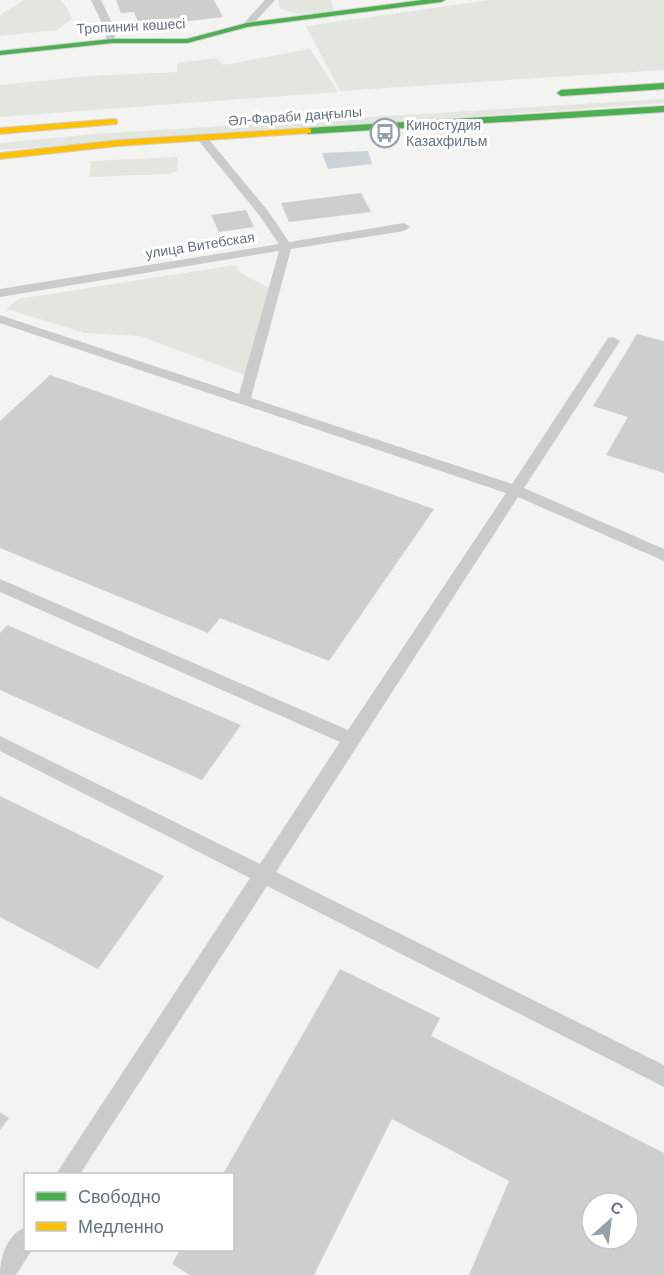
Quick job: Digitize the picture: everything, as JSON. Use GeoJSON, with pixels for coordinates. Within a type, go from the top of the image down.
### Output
{"type":"FeatureCollection","features":[{"type":"Feature","properties":{"kind":"main road","name":"Тропинин көшесі"},"geometry":{"type":"LineString","coordinates":[[0,53],[112,41],[187,41],[247,25],[441,0]]}},
{"type":"Feature","properties":{"kind":"main road"},"geometry":{"type":"LineString","coordinates":[[545,94],[664,86]]}},
{"type":"Feature","properties":{"kind":"main road","name":"Әл-Фараби даңғылы"},"geometry":{"type":"LineString","coordinates":[[0,156],[115,143],[664,109]]}},
{"type":"Feature","properties":{"kind":"main road"},"geometry":{"type":"LineString","coordinates":[[0,130],[128,120]]}},
{"type":"Feature","properties":{"kind":"lane"},"geometry":{"type":"LineString","coordinates":[[96,0],[110,29],[112,41]]}},
{"type":"Feature","properties":{"kind":"lane"},"geometry":{"type":"LineString","coordinates":[[247,25],[270,0]]}},
{"type":"Feature","properties":{"kind":"lane"},"geometry":{"type":"LineString","coordinates":[[202,138],[264,213],[286,246],[244,399]]}},
{"type":"Feature","properties":{"kind":"lane","name":"улица Витебская"},"geometry":{"type":"LineString","coordinates":[[0,293],[404,227]]}},
{"type":"Feature","properties":{"kind":"lane"},"geometry":{"type":"LineString","coordinates":[[0,319],[517,491],[664,555]]}},
{"type":"Feature","properties":{"kind":"lane"},"geometry":{"type":"LineString","coordinates":[[68,1173],[614,341]]}},
{"type":"Feature","properties":{"kind":"lane"},"geometry":{"type":"LineString","coordinates":[[0,585],[351,739]]}},
{"type":"Feature","properties":{"kind":"lane"},"geometry":{"type":"LineString","coordinates":[[0,743],[664,1076]]}},
{"type":"Feature","properties":{"kind":"lane"},"geometry":{"type":"LineString","coordinates":[[2,1275],[24,1241]]}},
{"type":"Feature","properties":{"kind":"shaded area"},"geometry":{"type":"Polygon","coordinates":[[[24,0],[60,0],[66,6],[72,19],[57,30],[0,36],[0,15],[24,0]]]}},
{"type":"Feature","properties":{"kind":"shaded area"},"geometry":{"type":"Polygon","coordinates":[[[278,0],[331,0],[334,12],[299,14],[280,9],[278,0]]]}},
{"type":"Feature","properties":{"kind":"shaded area"},"geometry":{"type":"Polygon","coordinates":[[[490,0],[664,0],[664,70],[340,91],[306,26],[490,0]]]}},
{"type":"Feature","properties":{"kind":"shaded area"},"geometry":{"type":"Polygon","coordinates":[[[310,49],[338,92],[0,117],[0,85],[89,76],[177,72],[177,63],[216,58],[223,65],[310,49]]]}},
{"type":"Feature","properties":{"kind":"shaded area"},"geometry":{"type":"Polygon","coordinates":[[[664,99],[664,103],[0,150],[0,143],[94,134],[664,99]]]}},
{"type":"Feature","properties":{"kind":"shaded area"},"geometry":{"type":"Polygon","coordinates":[[[368,151],[372,164],[328,169],[322,153],[368,151]]]}},
{"type":"Feature","properties":{"kind":"shaded area"},"geometry":{"type":"Polygon","coordinates":[[[178,157],[177,171],[168,174],[89,177],[91,161],[178,157]]]}},
{"type":"Feature","properties":{"kind":"shaded area"},"geometry":{"type":"Polygon","coordinates":[[[235,265],[241,273],[273,290],[250,377],[140,336],[85,333],[6,309],[18,299],[235,265]]]}},
{"type":"Feature","properties":{"kind":"building"},"geometry":{"type":"Polygon","coordinates":[[[116,0],[214,0],[223,17],[140,27],[134,12],[121,13],[116,0]]]}},
{"type":"Feature","properties":{"kind":"building"},"geometry":{"type":"Polygon","coordinates":[[[361,193],[371,212],[289,222],[281,203],[361,193]]]}},
{"type":"Feature","properties":{"kind":"building"},"geometry":{"type":"Polygon","coordinates":[[[246,210],[254,227],[219,232],[211,215],[246,210]]]}},
{"type":"Feature","properties":{"kind":"building"},"geometry":{"type":"Polygon","coordinates":[[[637,334],[664,341],[664,473],[606,455],[628,417],[593,406],[637,334]]]}},
{"type":"Feature","properties":{"kind":"building"},"geometry":{"type":"Polygon","coordinates":[[[50,375],[434,509],[329,661],[220,618],[208,633],[0,548],[0,421],[50,375]]]}},
{"type":"Feature","properties":{"kind":"building"},"geometry":{"type":"Polygon","coordinates":[[[7,625],[241,725],[202,780],[0,690],[0,633],[7,625]]]}},
{"type":"Feature","properties":{"kind":"building"},"geometry":{"type":"Polygon","coordinates":[[[0,796],[164,876],[98,969],[0,917],[0,796]]]}},
{"type":"Feature","properties":{"kind":"building"},"geometry":{"type":"Polygon","coordinates":[[[340,969],[440,1018],[431,1036],[664,1153],[664,1275],[469,1275],[509,1181],[392,1119],[314,1275],[190,1275],[172,1264],[179,1251],[234,1251],[234,1173],[224,1173],[340,969]]]}},
{"type":"Feature","properties":{"kind":"building"},"geometry":{"type":"Polygon","coordinates":[[[0,1112],[9,1118],[0,1130],[0,1112]]]}},
{"type":"Feature","properties":{"kind":"traffic: fast"},"geometry":{"type":"LineString","coordinates":[[0,53],[112,41],[187,41],[247,25],[441,0]]}},
{"type":"Feature","properties":{"kind":"traffic: fast"},"geometry":{"type":"LineString","coordinates":[[561,93],[664,86]]}},
{"type":"Feature","properties":{"kind":"traffic: fast"},"geometry":{"type":"LineString","coordinates":[[308,131],[664,109]]}},
{"type":"Feature","properties":{"kind":"traffic: slow"},"geometry":{"type":"LineString","coordinates":[[0,131],[114,122]]}},
{"type":"Feature","properties":{"kind":"traffic: slow"},"geometry":{"type":"LineString","coordinates":[[0,156],[119,143],[308,131]]}},
{"type":"Feature","properties":{"kind":"place","name":"Киностудия Казахфильм"},"geometry":{"type":"Point","coordinates":[385,133]}}]}
